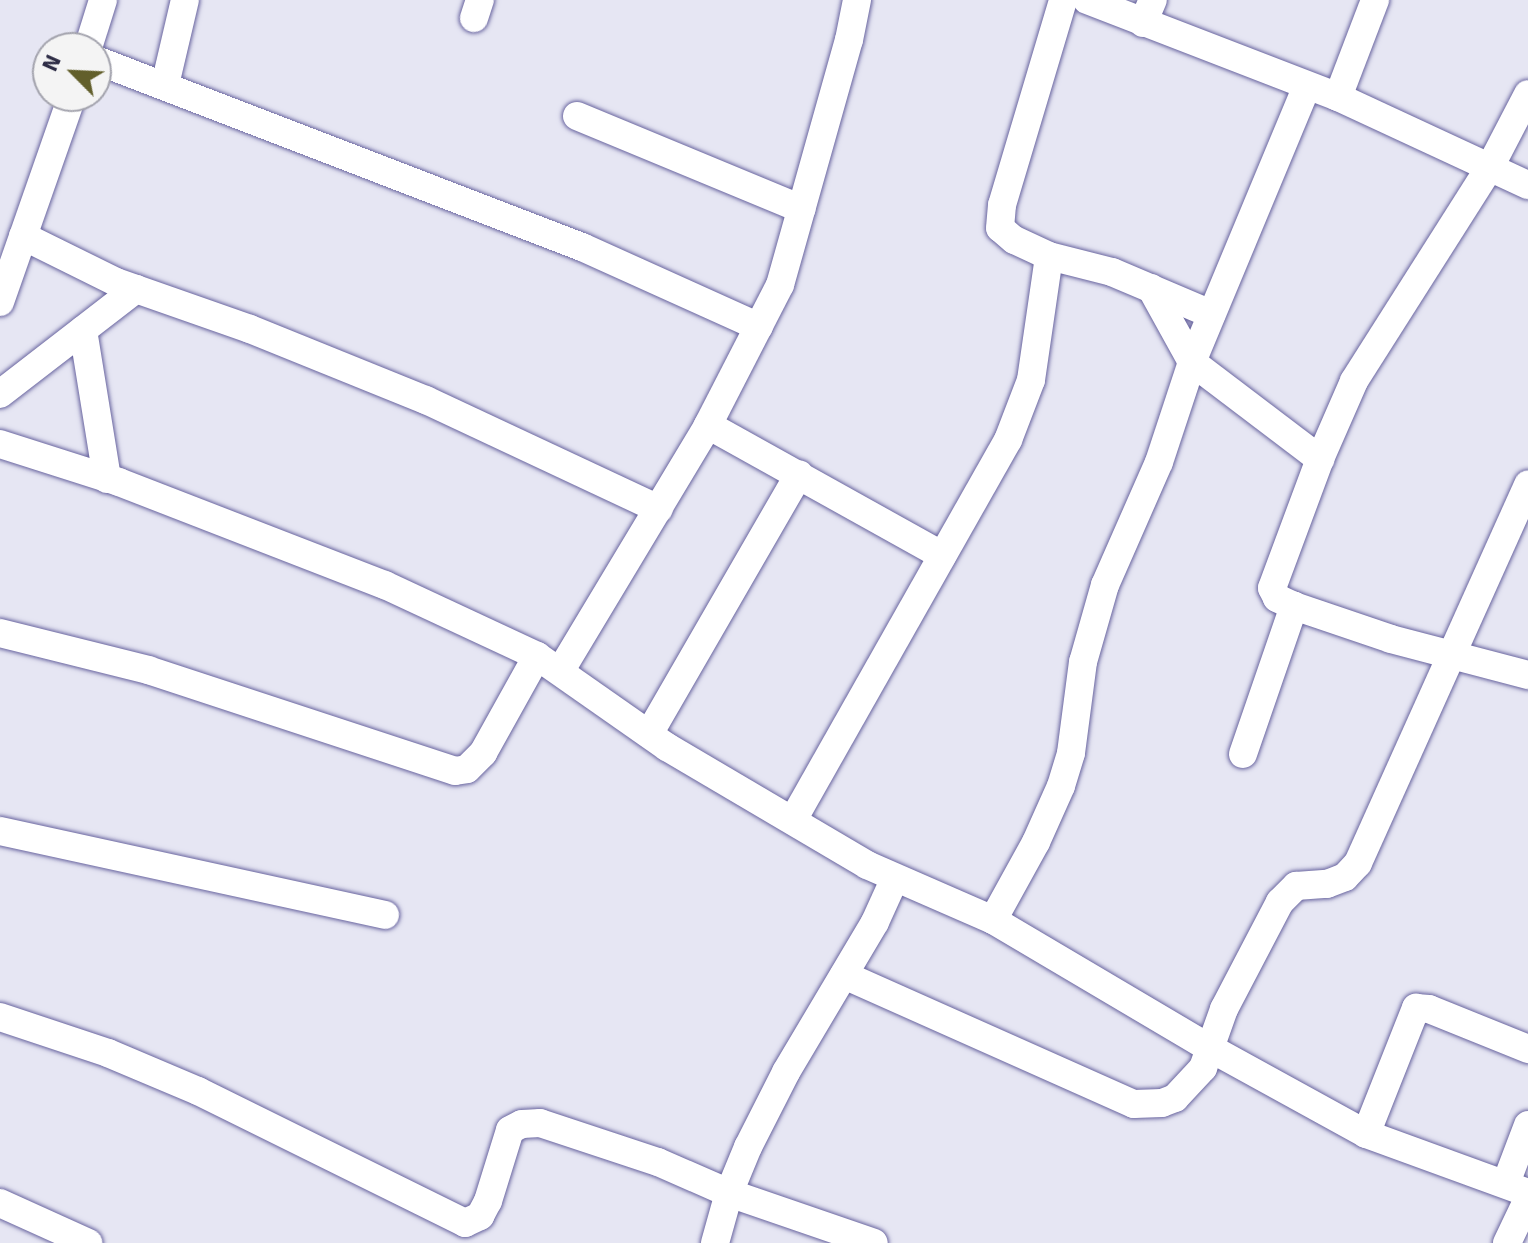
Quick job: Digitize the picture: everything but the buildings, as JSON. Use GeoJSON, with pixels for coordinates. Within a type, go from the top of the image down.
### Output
{"type":"FeatureCollection","features":[{"type":"Feature","properties":{"kind":"street"},"geometry":{"type":"LineString","coordinates":[[93,32],[103,0]]}},
{"type":"Feature","properties":{"kind":"street"},"geometry":{"type":"LineString","coordinates":[[165,85],[185,0]]}},
{"type":"Feature","properties":{"kind":"street"},"geometry":{"type":"LineString","coordinates":[[0,633],[148,670],[455,771],[467,769],[483,753],[659,509],[708,425],[759,327],[780,285],[849,40],[857,0]]}},
{"type":"Feature","properties":{"kind":"street"},"geometry":{"type":"LineString","coordinates":[[1063,0],[1002,205],[1000,228],[1014,240],[1049,256],[1112,272],[1211,314]]}},
{"type":"Feature","properties":{"kind":"street"},"geometry":{"type":"LineString","coordinates":[[1087,0],[1148,11],[1528,185]]}},
{"type":"Feature","properties":{"kind":"street"},"geometry":{"type":"LineString","coordinates":[[1338,97],[1375,0]]}},
{"type":"Feature","properties":{"kind":"street"},"geometry":{"type":"LineString","coordinates":[[112,66],[582,247],[759,327]]}},
{"type":"Feature","properties":{"kind":"street"},"geometry":{"type":"LineString","coordinates":[[993,920],[1036,842],[1061,786],[1071,753],[1083,662],[1105,585],[1159,462],[1192,362],[1307,86]]}},
{"type":"Feature","properties":{"kind":"street"},"geometry":{"type":"LineString","coordinates":[[1528,94],[1490,167],[1354,381],[1320,459],[1272,588],[1277,598],[1294,606],[1528,675]]}},
{"type":"Feature","properties":{"kind":"street"},"geometry":{"type":"LineString","coordinates":[[0,302],[66,112]]}},
{"type":"Feature","properties":{"kind":"street"},"geometry":{"type":"LineString","coordinates":[[577,116],[801,209]]}},
{"type":"Feature","properties":{"kind":"street"},"geometry":{"type":"LineString","coordinates":[[23,236],[136,289],[250,329],[426,400],[659,509]]}},
{"type":"Feature","properties":{"kind":"street"},"geometry":{"type":"LineString","coordinates":[[793,820],[1008,440],[1031,380],[1049,256]]}},
{"type":"Feature","properties":{"kind":"street"},"geometry":{"type":"LineString","coordinates":[[1151,288],[1192,362],[1320,459]]}},
{"type":"Feature","properties":{"kind":"street"},"geometry":{"type":"LineString","coordinates":[[0,394],[136,289]]}},
{"type":"Feature","properties":{"kind":"street"},"geometry":{"type":"LineString","coordinates":[[83,330],[107,479]]}},
{"type":"Feature","properties":{"kind":"street"},"geometry":{"type":"LineString","coordinates":[[708,425],[942,555]]}},
{"type":"Feature","properties":{"kind":"street"},"geometry":{"type":"LineString","coordinates":[[0,444],[107,479],[385,585],[549,663],[649,734],[895,878],[993,920],[1208,1047],[1366,1134],[1521,1192]]}},
{"type":"Feature","properties":{"kind":"street"},"geometry":{"type":"LineString","coordinates":[[649,734],[799,474]]}},
{"type":"Feature","properties":{"kind":"street"},"geometry":{"type":"LineString","coordinates":[[844,975],[1134,1104],[1162,1103],[1175,1098],[1203,1068],[1224,1009],[1280,902],[1296,886],[1327,884],[1345,877],[1358,863],[1528,484]]}},
{"type":"Feature","properties":{"kind":"street"},"geometry":{"type":"LineString","coordinates":[[1243,754],[1294,606]]}},
{"type":"Feature","properties":{"kind":"street"},"geometry":{"type":"LineString","coordinates":[[0,831],[385,915]]}},
{"type":"Feature","properties":{"kind":"street"},"geometry":{"type":"LineString","coordinates":[[715,1243],[729,1193],[786,1072],[875,922],[895,878]]}},
{"type":"Feature","properties":{"kind":"street"},"geometry":{"type":"LineString","coordinates":[[1366,1134],[1416,1008],[1429,1009],[1528,1049]]}},
{"type":"Feature","properties":{"kind":"street"},"geometry":{"type":"LineString","coordinates":[[0,1017],[108,1053],[198,1091],[465,1223],[480,1216],[510,1130],[522,1124],[540,1123],[658,1162],[729,1193],[874,1243]]}},
{"type":"Feature","properties":{"kind":"street"},"geometry":{"type":"LineString","coordinates":[[1507,1243],[1521,1192],[1528,1125]]}},
{"type":"Feature","properties":{"kind":"street"},"geometry":{"type":"LineString","coordinates":[[0,1203],[88,1243]]}}]}
